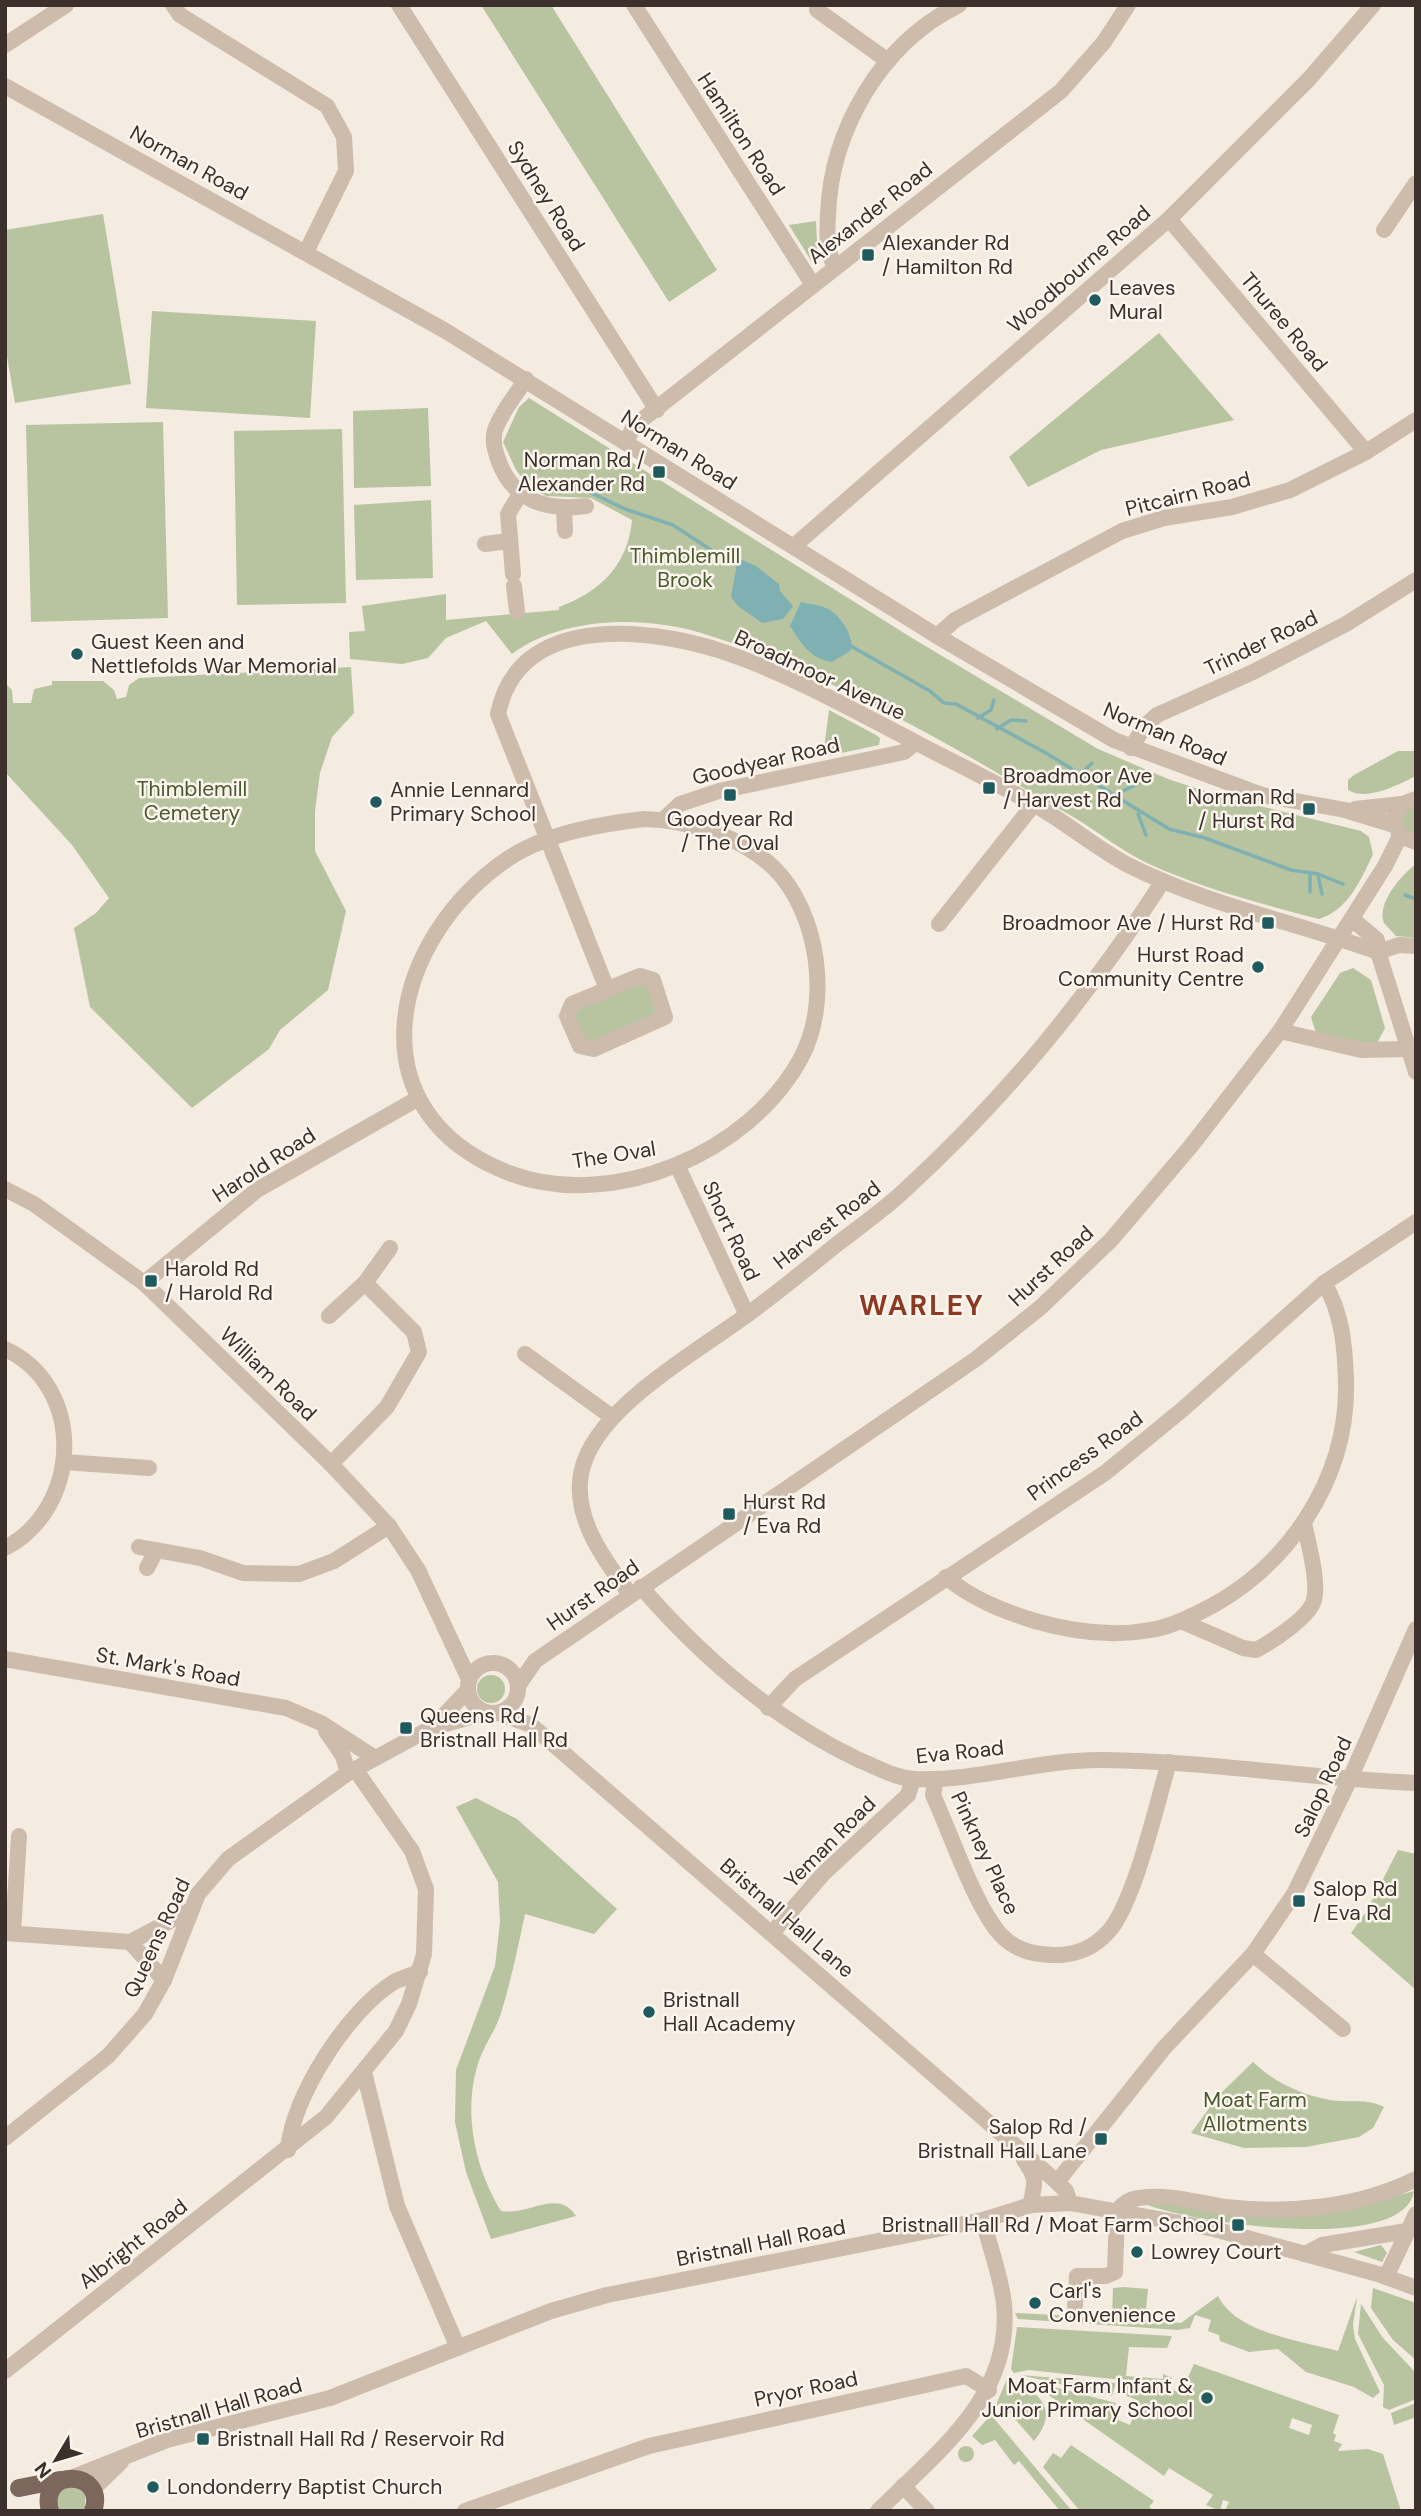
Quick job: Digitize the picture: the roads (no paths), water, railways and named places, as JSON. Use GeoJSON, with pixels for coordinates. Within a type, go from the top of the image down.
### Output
{"type":"FeatureCollection","features":[{"type":"Feature","properties":{"kind":"main road"},"geometry":{"type":"LineString","coordinates":[[12,2485],[69,2478],[86,2483],[95,2498],[93,2511]]}},
{"type":"Feature","properties":{"kind":"main road"},"geometry":{"type":"LineString","coordinates":[[49,2507],[49,2493],[57,2483],[69,2478]]}},
{"type":"Feature","properties":{"kind":"main road"},"geometry":{"type":"LineString","coordinates":[[12,2485],[49,2507]]}},
{"type":"Feature","properties":{"kind":"street"},"geometry":{"type":"LineString","coordinates":[[5,45],[66,5]]}},
{"type":"Feature","properties":{"kind":"street"},"geometry":{"type":"LineString","coordinates":[[173,5],[180,15],[327,106],[344,137],[346,171],[306,252]]}},
{"type":"Feature","properties":{"kind":"street","name":"Sydney Road"},"geometry":{"type":"LineString","coordinates":[[400,5],[657,410]]}},
{"type":"Feature","properties":{"kind":"street","name":"Hamilton Road"},"geometry":{"type":"LineString","coordinates":[[634,5],[813,285]]}},
{"type":"Feature","properties":{"kind":"street","name":"Alexander Road"},"geometry":{"type":"LineString","coordinates":[[626,442],[634,426],[1061,91],[1104,42],[1128,5]]}},
{"type":"Feature","properties":{"kind":"street","name":"Woodbourne Road"},"geometry":{"type":"LineString","coordinates":[[794,546],[1169,219],[1300,89],[1373,5]]}},
{"type":"Feature","properties":{"kind":"street"},"geometry":{"type":"LineString","coordinates":[[835,267],[828,253],[829,194],[840,146],[857,106],[888,61],[955,6]]}},
{"type":"Feature","properties":{"kind":"street"},"geometry":{"type":"LineString","coordinates":[[817,10],[888,61]]}},
{"type":"Feature","properties":{"kind":"street","name":"Norman Road"},"geometry":{"type":"LineString","coordinates":[[5,86],[306,252],[526,379],[937,636],[1131,748],[1262,795],[1345,810],[1397,831],[1416,842]]}},
{"type":"Feature","properties":{"kind":"street"},"geometry":{"type":"LineString","coordinates":[[1384,230],[1416,183]]}},
{"type":"Feature","properties":{"kind":"street","name":"Thuree Road"},"geometry":{"type":"LineString","coordinates":[[1169,219],[1366,452]]}},
{"type":"Feature","properties":{"kind":"street"},"geometry":{"type":"LineString","coordinates":[[526,379],[500,419],[494,445],[505,477],[520,494],[538,504],[564,508],[586,506]]}},
{"type":"Feature","properties":{"kind":"street","name":"Pitcairn Road"},"geometry":{"type":"LineString","coordinates":[[937,636],[955,620],[1122,531],[1164,518],[1232,507],[1290,490],[1366,452],[1416,419]]}},
{"type":"Feature","properties":{"kind":"street"},"geometry":{"type":"LineString","coordinates":[[517,611],[508,514],[520,494]]}},
{"type":"Feature","properties":{"kind":"street"},"geometry":{"type":"LineString","coordinates":[[564,508],[565,531]]}},
{"type":"Feature","properties":{"kind":"street"},"geometry":{"type":"LineString","coordinates":[[485,544],[509,541]]}},
{"type":"Feature","properties":{"kind":"street","name":"Trinder Road"},"geometry":{"type":"LineString","coordinates":[[1131,748],[1144,727],[1157,715],[1251,673],[1346,624],[1416,580]]}},
{"type":"Feature","properties":{"kind":"street","name":"Broadmoor Avenue"},"geometry":{"type":"LineString","coordinates":[[607,989],[498,714],[501,697],[512,676],[542,650],[570,638],[628,635],[719,650],[788,679],[1034,804],[1126,863],[1163,881],[1230,906],[1340,939]]}},
{"type":"Feature","properties":{"kind":"street","name":"Goodyear Road"},"geometry":{"type":"LineString","coordinates":[[548,841],[599,824],[664,819],[680,804],[719,791],[904,752],[915,743]]}},
{"type":"Feature","properties":{"kind":"street","name":"Norman Road"},"geometry":{"type":"LineString","coordinates":[[1345,810],[1409,802]]}},
{"type":"Feature","properties":{"kind":"street","name":"Hurst Road"},"geometry":{"type":"LineString","coordinates":[[517,1693],[535,1661],[976,1359],[1041,1307],[1111,1240],[1280,1031],[1385,866],[1397,831],[1395,814],[1409,802]]}},
{"type":"Feature","properties":{"kind":"street"},"geometry":{"type":"LineString","coordinates":[[939,924],[1034,804]]}},
{"type":"Feature","properties":{"kind":"street","name":"The Oval"},"geometry":{"type":"LineString","coordinates":[[548,841],[511,857],[482,880],[445,920],[419,962],[407,999],[404,1037],[409,1072],[417,1099],[441,1133],[480,1161],[514,1175],[576,1185],[644,1176],[677,1165],[732,1133],[766,1105],[803,1056],[815,1019],[820,988],[818,964],[803,917],[796,900],[774,869],[713,832],[664,819]]}},
{"type":"Feature","properties":{"kind":"street","name":"Hurst Road"},"geometry":{"type":"LineString","coordinates":[[1385,866],[1416,842]]}},
{"type":"Feature","properties":{"kind":"street","name":"Harvest Road"},"geometry":{"type":"LineString","coordinates":[[635,1590],[593,1542],[581,1496],[584,1461],[612,1417],[668,1371],[747,1315],[905,1191],[991,1107],[1071,1015],[1163,881]]}},
{"type":"Feature","properties":{"kind":"street"},"geometry":{"type":"LineString","coordinates":[[1352,919],[1377,940],[1378,952],[1406,1048],[1416,1072]]}},
{"type":"Feature","properties":{"kind":"street"},"geometry":{"type":"LineString","coordinates":[[1340,939],[1378,952],[1399,945],[1416,946]]}},
{"type":"Feature","properties":{"kind":"street"},"geometry":{"type":"LineString","coordinates":[[646,976],[653,980],[665,1017],[604,1045],[587,1049],[580,1046],[567,1016],[568,1010],[572,1004],[607,989],[646,976]]}},
{"type":"Feature","properties":{"kind":"street"},"geometry":{"type":"LineString","coordinates":[[1280,1031],[1361,1050],[1406,1048]]}},
{"type":"Feature","properties":{"kind":"street","name":"Harold Road"},"geometry":{"type":"LineString","coordinates":[[144,1283],[257,1190],[417,1099]]}},
{"type":"Feature","properties":{"kind":"street","name":"Short Road"},"geometry":{"type":"LineString","coordinates":[[677,1165],[747,1315]]}},
{"type":"Feature","properties":{"kind":"street","name":"William Road"},"geometry":{"type":"LineString","coordinates":[[5,1189],[34,1204],[144,1283],[331,1464],[389,1526],[418,1570],[450,1638],[468,1685]]}},
{"type":"Feature","properties":{"kind":"street","name":"Princess Road"},"geometry":{"type":"LineString","coordinates":[[768,1708],[795,1679],[1105,1473],[1182,1409],[1324,1283],[1376,1245],[1416,1222]]}},
{"type":"Feature","properties":{"kind":"street"},"geometry":{"type":"LineString","coordinates":[[329,1316],[365,1283],[390,1248]]}},
{"type":"Feature","properties":{"kind":"street"},"geometry":{"type":"LineString","coordinates":[[331,1464],[387,1407],[419,1352],[414,1332],[365,1283]]}},
{"type":"Feature","properties":{"kind":"street"},"geometry":{"type":"LineString","coordinates":[[946,1577],[966,1594],[1016,1615],[1083,1633],[1153,1630],[1181,1621],[1219,1603],[1258,1577],[1304,1523],[1327,1482],[1342,1437],[1347,1395],[1344,1342],[1332,1296],[1324,1283]]}},
{"type":"Feature","properties":{"kind":"street"},"geometry":{"type":"LineString","coordinates":[[5,1349],[17,1354],[41,1379],[57,1407],[65,1438],[58,1492],[41,1520],[5,1548]]}},
{"type":"Feature","properties":{"kind":"street"},"geometry":{"type":"LineString","coordinates":[[525,1354],[612,1417]]}},
{"type":"Feature","properties":{"kind":"street"},"geometry":{"type":"LineString","coordinates":[[64,1462],[149,1468]]}},
{"type":"Feature","properties":{"kind":"street"},"geometry":{"type":"LineString","coordinates":[[1181,1621],[1243,1648],[1256,1650],[1307,1613],[1315,1600],[1312,1559],[1304,1523]]}},
{"type":"Feature","properties":{"kind":"street"},"geometry":{"type":"LineString","coordinates":[[147,1568],[147,1549],[200,1558],[243,1573],[299,1574],[334,1561],[389,1526]]}},
{"type":"Feature","properties":{"kind":"street","name":"Eva Road"},"geometry":{"type":"LineString","coordinates":[[635,1590],[768,1708],[829,1746],[911,1787],[935,1787],[1048,1762],[1169,1762],[1349,1781],[1416,1783]]}},
{"type":"Feature","properties":{"kind":"street","name":"Salop Road"},"geometry":{"type":"LineString","coordinates":[[1036,2189],[1054,2181],[1164,2048],[1253,1954],[1294,1894],[1349,1781],[1416,1629]]}},
{"type":"Feature","properties":{"kind":"street","name":"William Road"},"geometry":{"type":"LineString","coordinates":[[450,1638],[494,1664]]}},
{"type":"Feature","properties":{"kind":"street","name":"St. Mark's Road"},"geometry":{"type":"LineString","coordinates":[[5,1659],[28,1672],[286,1709],[321,1723],[375,1758]]}},
{"type":"Feature","properties":{"kind":"street"},"geometry":{"type":"LineString","coordinates":[[494,1664],[513,1673],[517,1693],[509,1708],[492,1713],[471,1702],[468,1685],[477,1668],[494,1664],[535,1661]]}},
{"type":"Feature","properties":{"kind":"street","name":"Queens Road"},"geometry":{"type":"LineString","coordinates":[[431,1728],[468,1685]]}},
{"type":"Feature","properties":{"kind":"street","name":"Bristnall Hall Lane"},"geometry":{"type":"LineString","coordinates":[[517,1693],[531,1725]]}},
{"type":"Feature","properties":{"kind":"street","name":"Queens Road"},"geometry":{"type":"LineString","coordinates":[[5,2138],[108,2056],[145,2014],[164,1980],[190,1911],[211,1875],[228,1859],[351,1771],[431,1728],[492,1713]]}},
{"type":"Feature","properties":{"kind":"street","name":"Bristnall Hall Lane"},"geometry":{"type":"LineString","coordinates":[[492,1713],[531,1725],[1066,2191],[1070,2203]]}},
{"type":"Feature","properties":{"kind":"street"},"geometry":{"type":"LineString","coordinates":[[321,1723],[351,1771]]}},
{"type":"Feature","properties":{"kind":"street","name":"Pinkney Place"},"geometry":{"type":"LineString","coordinates":[[935,1787],[986,1913],[999,1932],[1013,1946],[1032,1954],[1063,1955],[1079,1952],[1094,1944],[1120,1915],[1169,1762]]}},
{"type":"Feature","properties":{"kind":"street","name":"Albright Road"},"geometry":{"type":"LineString","coordinates":[[5,2371],[288,2150],[326,2117],[396,2031],[420,1972],[427,1930],[425,1889],[412,1851],[351,1771]]}},
{"type":"Feature","properties":{"kind":"street","name":"Yeman Road"},"geometry":{"type":"LineString","coordinates":[[772,1933],[823,1874],[911,1787]]}},
{"type":"Feature","properties":{"kind":"street"},"geometry":{"type":"LineString","coordinates":[[19,1836],[9,1933],[130,1942],[190,1911]]}},
{"type":"Feature","properties":{"kind":"street"},"geometry":{"type":"LineString","coordinates":[[130,1942],[164,1980]]}},
{"type":"Feature","properties":{"kind":"street"},"geometry":{"type":"LineString","coordinates":[[1253,1954],[1343,2028]]}},
{"type":"Feature","properties":{"kind":"street"},"geometry":{"type":"LineString","coordinates":[[288,2150],[289,2134],[302,2102],[323,2061],[344,2030],[394,1982],[420,1972]]}},
{"type":"Feature","properties":{"kind":"street"},"geometry":{"type":"LineString","coordinates":[[364,2072],[397,2206],[457,2348]]}},
{"type":"Feature","properties":{"kind":"street","name":"Bristnall Hall Lane"},"geometry":{"type":"LineString","coordinates":[[1012,2144],[1031,2170],[1036,2189]]}},
{"type":"Feature","properties":{"kind":"street"},"geometry":{"type":"LineString","coordinates":[[1075,2306],[1077,2276],[1106,2276],[1115,2272],[1117,2212],[1122,2204],[1139,2197],[1253,2210],[1334,2204],[1385,2194],[1416,2179]]}},
{"type":"Feature","properties":{"kind":"street"},"geometry":{"type":"LineString","coordinates":[[1031,2206],[1036,2189]]}},
{"type":"Feature","properties":{"kind":"street","name":"Bristnall Hall Road"},"geometry":{"type":"LineString","coordinates":[[69,2478],[167,2440],[330,2398],[551,2311],[607,2295],[983,2220],[1031,2206],[1070,2203],[1214,2229],[1386,2277],[1416,2288]]}},
{"type":"Feature","properties":{"kind":"street"},"geometry":{"type":"LineString","coordinates":[[1386,2277],[1416,2214]]}},
{"type":"Feature","properties":{"kind":"street"},"geometry":{"type":"LineString","coordinates":[[878,2511],[968,2421],[989,2390],[1002,2346],[1004,2316],[1000,2287],[983,2220]]}},
{"type":"Feature","properties":{"kind":"street"},"geometry":{"type":"LineString","coordinates":[[1305,2254],[1322,2245],[1407,2231]]}},
{"type":"Feature","properties":{"kind":"street","name":"Pryor Road"},"geometry":{"type":"LineString","coordinates":[[465,2511],[649,2446],[755,2421],[966,2376],[989,2390]]}},
{"type":"Feature","properties":{"kind":"street","name":"Bristnall Hall Road"},"geometry":{"type":"LineString","coordinates":[[92,2490],[127,2455]]}},
{"type":"Feature","properties":{"kind":"street"},"geometry":{"type":"LineString","coordinates":[[903,2486],[928,2511]]}},
{"type":"Feature","properties":{"kind":"water"},"geometry":{"type":"Polygon","coordinates":[[[738,558],[756,566],[779,584],[780,591],[793,606],[783,619],[762,623],[738,606],[731,597],[738,558]]]}},
{"type":"Feature","properties":{"kind":"water"},"geometry":{"type":"Polygon","coordinates":[[[801,602],[825,608],[837,616],[849,634],[850,651],[832,662],[817,657],[807,649],[790,626],[801,602]]]}},
{"type":"Feature","properties":{"kind":"waterway","name":"Thimblemill Brook"},"geometry":{"type":"LineString","coordinates":[[579,487],[625,509],[673,525],[725,559],[740,564]]}},
{"type":"Feature","properties":{"kind":"waterway","name":"Thimblemill Brook"},"geometry":{"type":"LineString","coordinates":[[849,645],[930,691],[944,703],[956,704],[1046,753],[1169,829],[1205,838],[1291,870],[1318,874],[1343,884]]}},
{"type":"Feature","properties":{"kind":"waterway"},"geometry":{"type":"LineString","coordinates":[[978,718],[991,710],[994,700]]}},
{"type":"Feature","properties":{"kind":"waterway"},"geometry":{"type":"LineString","coordinates":[[997,729],[1011,720],[1026,721]]}},
{"type":"Feature","properties":{"kind":"waterway"},"geometry":{"type":"LineString","coordinates":[[1080,775],[1092,763]]}},
{"type":"Feature","properties":{"kind":"waterway"},"geometry":{"type":"LineString","coordinates":[[1113,796],[1139,783]]}},
{"type":"Feature","properties":{"kind":"waterway"},"geometry":{"type":"LineString","coordinates":[[1138,814],[1146,835]]}},
{"type":"Feature","properties":{"kind":"waterway"},"geometry":{"type":"LineString","coordinates":[[1310,873],[1310,892]]}},
{"type":"Feature","properties":{"kind":"waterway"},"geometry":{"type":"LineString","coordinates":[[1318,875],[1322,894]]}},
{"type":"Feature","properties":{"kind":"waterway","name":"Thimblemill Brook"},"geometry":{"type":"LineString","coordinates":[[1405,895],[1416,899]]}},
{"type":"Feature","properties":{"kind":"place","name":"Alexander Rd / Hamilton Rd"},"geometry":{"type":"Point","coordinates":[868,255]}},
{"type":"Feature","properties":{"kind":"place","name":"Leaves Mural"},"geometry":{"type":"Point","coordinates":[1095,300]}},
{"type":"Feature","properties":{"kind":"place","name":"Norman Rd / Alexander Rd"},"geometry":{"type":"Point","coordinates":[659,472]}},
{"type":"Feature","properties":{"kind":"place","name":"Guest Keen and Nettlefolds War Memorial"},"geometry":{"type":"Point","coordinates":[77,654]}},
{"type":"Feature","properties":{"kind":"place","name":"Broadmoor Ave / Harvest Rd"},"geometry":{"type":"Point","coordinates":[989,788]}},
{"type":"Feature","properties":{"kind":"place","name":"Goodyear Rd / The Oval"},"geometry":{"type":"Point","coordinates":[730,795]}},
{"type":"Feature","properties":{"kind":"place","name":"Annie Lennard Primary School"},"geometry":{"type":"Point","coordinates":[376,802]}},
{"type":"Feature","properties":{"kind":"place","name":"Norman Rd / Hurst Rd"},"geometry":{"type":"Point","coordinates":[1309,809]}},
{"type":"Feature","properties":{"kind":"place","name":"Broadmoor Ave / Hurst Rd"},"geometry":{"type":"Point","coordinates":[1268,923]}},
{"type":"Feature","properties":{"kind":"place","name":"Hurst Road Community Centre"},"geometry":{"type":"Point","coordinates":[1258,967]}},
{"type":"Feature","properties":{"kind":"place","name":"Harold Rd / Harold Rd"},"geometry":{"type":"Point","coordinates":[151,1281]}},
{"type":"Feature","properties":{"kind":"place","name":"Hurst Rd / Eva Rd"},"geometry":{"type":"Point","coordinates":[729,1514]}},
{"type":"Feature","properties":{"kind":"place","name":"Queens Rd / Bristnall Hall Rd"},"geometry":{"type":"Point","coordinates":[406,1728]}},
{"type":"Feature","properties":{"kind":"place","name":"Salop Rd / Eva Rd"},"geometry":{"type":"Point","coordinates":[1299,1901]}},
{"type":"Feature","properties":{"kind":"place","name":"Bristnall Hall Academy"},"geometry":{"type":"Point","coordinates":[649,2012]}},
{"type":"Feature","properties":{"kind":"place","name":"Salop Rd / Bristnall Hall Lane"},"geometry":{"type":"Point","coordinates":[1101,2139]}},
{"type":"Feature","properties":{"kind":"place","name":"Bristnall Hall Rd / Moat Farm School"},"geometry":{"type":"Point","coordinates":[1238,2225]}},
{"type":"Feature","properties":{"kind":"place","name":"Lowrey Court"},"geometry":{"type":"Point","coordinates":[1137,2252]}},
{"type":"Feature","properties":{"kind":"place","name":"Carl's Convenience"},"geometry":{"type":"Point","coordinates":[1035,2303]}},
{"type":"Feature","properties":{"kind":"place","name":"Moat Farm Infant & Junior Primary School"},"geometry":{"type":"Point","coordinates":[1207,2398]}},
{"type":"Feature","properties":{"kind":"place","name":"Bristnall Hall Rd / Reservoir Rd"},"geometry":{"type":"Point","coordinates":[203,2439]}},
{"type":"Feature","properties":{"kind":"place","name":"Londonderry Baptist Church"},"geometry":{"type":"Point","coordinates":[153,2487]}},
{"type":"Feature","properties":{"kind":"district","name":"WARLEY"},"geometry":{"type":"Point","coordinates":[922,1305]}},
{"type":"Feature","properties":{"kind":"park label","name":"Thimblemill Cemetery"},"geometry":{"type":"Point","coordinates":[192,801]}},
{"type":"Feature","properties":{"kind":"park label","name":"Moat Farm Allotments"},"geometry":{"type":"Point","coordinates":[1255,2112]}}]}
